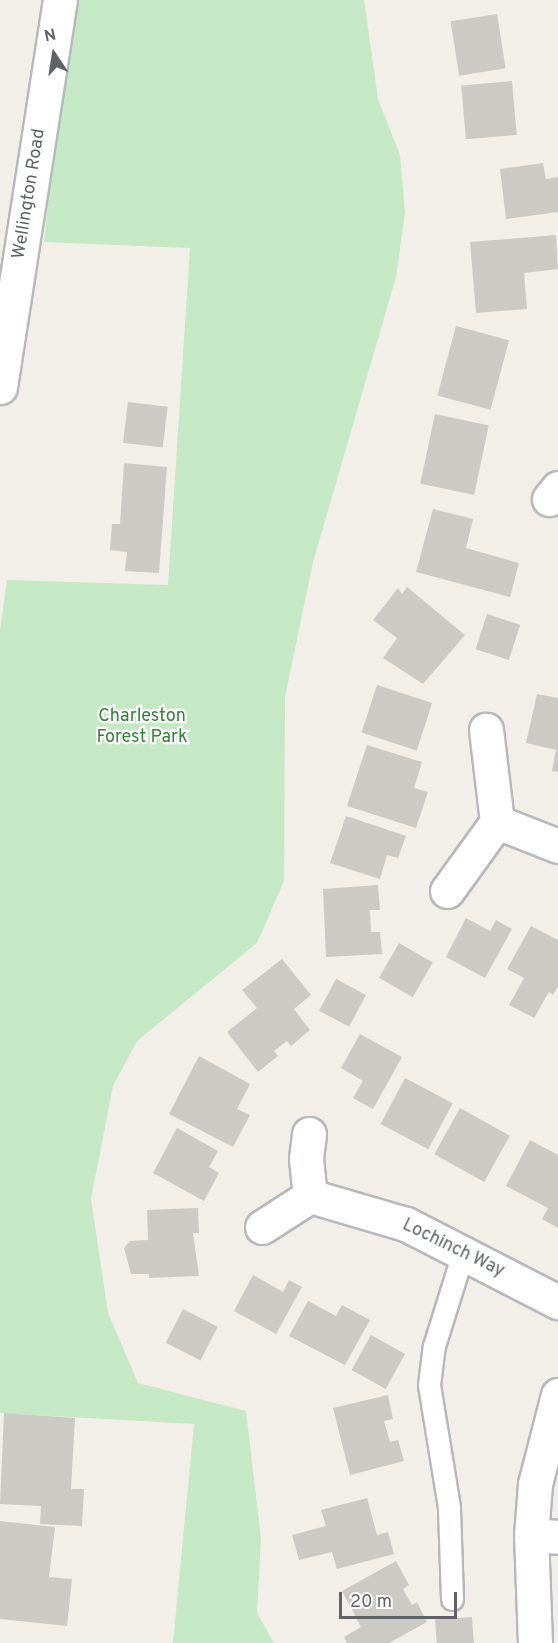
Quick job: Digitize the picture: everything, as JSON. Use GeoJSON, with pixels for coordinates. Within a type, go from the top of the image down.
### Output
{"type":"FeatureCollection","features":[{"type":"Feature","properties":{"kind":"street","name":"Wellington Road"},"geometry":{"type":"LineString","coordinates":[[0,387],[60,0]]}},
{"type":"Feature","properties":{"kind":"street"},"geometry":{"type":"LineString","coordinates":[[447,891],[497,822],[486,730]]}},
{"type":"Feature","properties":{"kind":"street"},"geometry":{"type":"LineString","coordinates":[[497,822],[558,846]]}},
{"type":"Feature","properties":{"kind":"street"},"geometry":{"type":"LineString","coordinates":[[262,1227],[310,1196],[309,1134]]}},
{"type":"Feature","properties":{"kind":"street","name":"Lochinch Way"},"geometry":{"type":"LineString","coordinates":[[310,1196],[406,1224],[558,1302]]}},
{"type":"Feature","properties":{"kind":"street"},"geometry":{"type":"LineString","coordinates":[[535,1643],[544,1536],[536,1484],[558,1395]]}},
{"type":"Feature","properties":{"kind":"lane"},"geometry":{"type":"LineString","coordinates":[[452,1599],[449,1506],[429,1385],[434,1346],[463,1253]]}},
{"type":"Feature","properties":{"kind":"green space","name":"Charleston Forest Park"},"geometry":{"type":"Polygon","coordinates":[[[80,0],[364,0],[378,99],[400,155],[405,213],[396,277],[313,562],[285,697],[284,881],[257,943],[137,1041],[113,1086],[91,1199],[108,1313],[138,1383],[246,1411],[261,1539],[257,1613],[274,1643],[173,1643],[194,1424],[0,1413],[0,631],[7,580],[168,585],[190,248],[44,242],[57,122],[80,0]]]}},
{"type":"Feature","properties":{"kind":"building"},"geometry":{"type":"Polygon","coordinates":[[[497,14],[506,68],[459,76],[451,21],[497,14]]]}},
{"type":"Feature","properties":{"kind":"building"},"geometry":{"type":"Polygon","coordinates":[[[512,81],[517,135],[466,139],[461,85],[512,81]]]}},
{"type":"Feature","properties":{"kind":"building"},"geometry":{"type":"Polygon","coordinates":[[[543,163],[546,179],[558,177],[558,212],[506,219],[500,169],[543,163]]]}},
{"type":"Feature","properties":{"kind":"building"},"geometry":{"type":"Polygon","coordinates":[[[556,235],[558,269],[524,273],[527,309],[476,313],[470,242],[556,235]]]}},
{"type":"Feature","properties":{"kind":"building"},"geometry":{"type":"Polygon","coordinates":[[[456,326],[509,340],[490,410],[437,396],[456,326]]]}},
{"type":"Feature","properties":{"kind":"building"},"geometry":{"type":"Polygon","coordinates":[[[128,402],[168,407],[163,448],[123,443],[128,402]]]}},
{"type":"Feature","properties":{"kind":"building"},"geometry":{"type":"Polygon","coordinates":[[[435,414],[489,425],[474,495],[420,483],[435,414]]]}},
{"type":"Feature","properties":{"kind":"building"},"geometry":{"type":"Polygon","coordinates":[[[124,463],[167,467],[159,573],[125,571],[127,552],[110,550],[112,524],[120,524],[124,463]]]}},
{"type":"Feature","properties":{"kind":"building"},"geometry":{"type":"Polygon","coordinates":[[[433,509],[473,519],[466,548],[519,563],[510,597],[416,572],[433,509]]]}},
{"type":"Feature","properties":{"kind":"building"},"geometry":{"type":"Polygon","coordinates":[[[407,587],[465,635],[423,684],[383,658],[397,638],[373,620],[398,588],[402,594],[407,587]]]}},
{"type":"Feature","properties":{"kind":"building"},"geometry":{"type":"Polygon","coordinates":[[[487,614],[520,625],[509,660],[476,649],[487,614]]]}},
{"type":"Feature","properties":{"kind":"building"},"geometry":{"type":"Polygon","coordinates":[[[377,685],[432,703],[417,750],[362,733],[377,685]]]}},
{"type":"Feature","properties":{"kind":"building"},"geometry":{"type":"Polygon","coordinates":[[[537,694],[558,698],[558,772],[552,771],[556,750],[526,743],[537,694]]]}},
{"type":"Feature","properties":{"kind":"building"},"geometry":{"type":"Polygon","coordinates":[[[367,745],[422,762],[414,788],[428,792],[416,828],[347,806],[367,745]]]}},
{"type":"Feature","properties":{"kind":"building"},"geometry":{"type":"Polygon","coordinates":[[[346,816],[406,836],[398,858],[387,855],[380,879],[330,863],[346,816]]]}},
{"type":"Feature","properties":{"kind":"building"},"geometry":{"type":"Polygon","coordinates":[[[378,885],[380,910],[370,910],[371,932],[380,932],[382,954],[326,957],[323,889],[378,885]]]}},
{"type":"Feature","properties":{"kind":"building"},"geometry":{"type":"Polygon","coordinates":[[[466,918],[490,931],[496,920],[512,929],[485,978],[446,957],[466,918]]]}},
{"type":"Feature","properties":{"kind":"building"},"geometry":{"type":"Polygon","coordinates":[[[531,926],[558,940],[558,986],[553,995],[549,992],[534,1018],[509,1005],[524,978],[507,969],[531,926]]]}},
{"type":"Feature","properties":{"kind":"building"},"geometry":{"type":"Polygon","coordinates":[[[399,943],[433,962],[413,997],[379,978],[399,943]]]}},
{"type":"Feature","properties":{"kind":"building"},"geometry":{"type":"Polygon","coordinates":[[[282,959],[311,995],[294,1009],[310,1030],[291,1046],[287,1041],[274,1051],[278,1056],[258,1072],[227,1032],[257,1008],[242,990],[282,959]]]}},
{"type":"Feature","properties":{"kind":"building"},"geometry":{"type":"Polygon","coordinates":[[[336,979],[366,995],[349,1027],[319,1011],[336,979]]]}},
{"type":"Feature","properties":{"kind":"building"},"geometry":{"type":"Polygon","coordinates":[[[360,1034],[402,1057],[373,1109],[353,1098],[363,1081],[341,1068],[360,1034]]]}},
{"type":"Feature","properties":{"kind":"building"},"geometry":{"type":"Polygon","coordinates":[[[199,1056],[250,1084],[237,1109],[250,1115],[233,1147],[169,1114],[199,1056]]]}},
{"type":"Feature","properties":{"kind":"building"},"geometry":{"type":"Polygon","coordinates":[[[405,1078],[453,1103],[428,1149],[381,1124],[405,1078]]]}},
{"type":"Feature","properties":{"kind":"building"},"geometry":{"type":"Polygon","coordinates":[[[460,1108],[510,1136],[484,1182],[434,1154],[460,1108]]]}},
{"type":"Feature","properties":{"kind":"building"},"geometry":{"type":"Polygon","coordinates":[[[177,1128],[218,1151],[209,1167],[219,1173],[204,1201],[153,1173],[177,1128]]]}},
{"type":"Feature","properties":{"kind":"building"},"geometry":{"type":"Polygon","coordinates":[[[530,1140],[558,1155],[558,1228],[542,1219],[548,1208],[506,1186],[530,1140]]]}},
{"type":"Feature","properties":{"kind":"building"},"geometry":{"type":"Polygon","coordinates":[[[198,1208],[199,1233],[193,1233],[199,1276],[149,1278],[149,1274],[131,1274],[124,1248],[130,1241],[148,1240],[147,1210],[198,1208]]]}},
{"type":"Feature","properties":{"kind":"building"},"geometry":{"type":"Polygon","coordinates":[[[253,1275],[283,1292],[289,1280],[302,1287],[276,1334],[234,1311],[253,1275]]]}},
{"type":"Feature","properties":{"kind":"building"},"geometry":{"type":"Polygon","coordinates":[[[308,1301],[336,1316],[342,1305],[370,1320],[345,1365],[289,1336],[308,1301]]]}},
{"type":"Feature","properties":{"kind":"building"},"geometry":{"type":"Polygon","coordinates":[[[183,1309],[218,1327],[200,1361],[166,1343],[183,1309]]]}},
{"type":"Feature","properties":{"kind":"building"},"geometry":{"type":"Polygon","coordinates":[[[371,1335],[405,1354],[386,1389],[352,1370],[371,1335]]]}},
{"type":"Feature","properties":{"kind":"building"},"geometry":{"type":"Polygon","coordinates":[[[388,1395],[393,1419],[384,1421],[390,1442],[398,1440],[404,1461],[350,1475],[333,1408],[388,1395]]]}},
{"type":"Feature","properties":{"kind":"building"},"geometry":{"type":"Polygon","coordinates":[[[4,1413],[75,1418],[71,1489],[84,1489],[82,1526],[40,1524],[41,1506],[0,1504],[4,1413]]]}},
{"type":"Feature","properties":{"kind":"building"},"geometry":{"type":"Polygon","coordinates":[[[367,1498],[377,1535],[388,1532],[394,1554],[337,1569],[332,1552],[299,1560],[292,1535],[326,1526],[321,1510],[367,1498]]]}},
{"type":"Feature","properties":{"kind":"building"},"geometry":{"type":"Polygon","coordinates":[[[0,1521],[55,1527],[49,1577],[72,1579],[67,1626],[0,1619],[0,1521]]]}},
{"type":"Feature","properties":{"kind":"building"},"geometry":{"type":"Polygon","coordinates":[[[396,1561],[409,1585],[403,1589],[412,1605],[417,1602],[427,1622],[389,1643],[347,1643],[344,1637],[361,1627],[342,1591],[396,1561]]]}},
{"type":"Feature","properties":{"kind":"building"},"geometry":{"type":"Polygon","coordinates":[[[472,1617],[474,1643],[437,1643],[435,1620],[472,1617]]]}}]}
